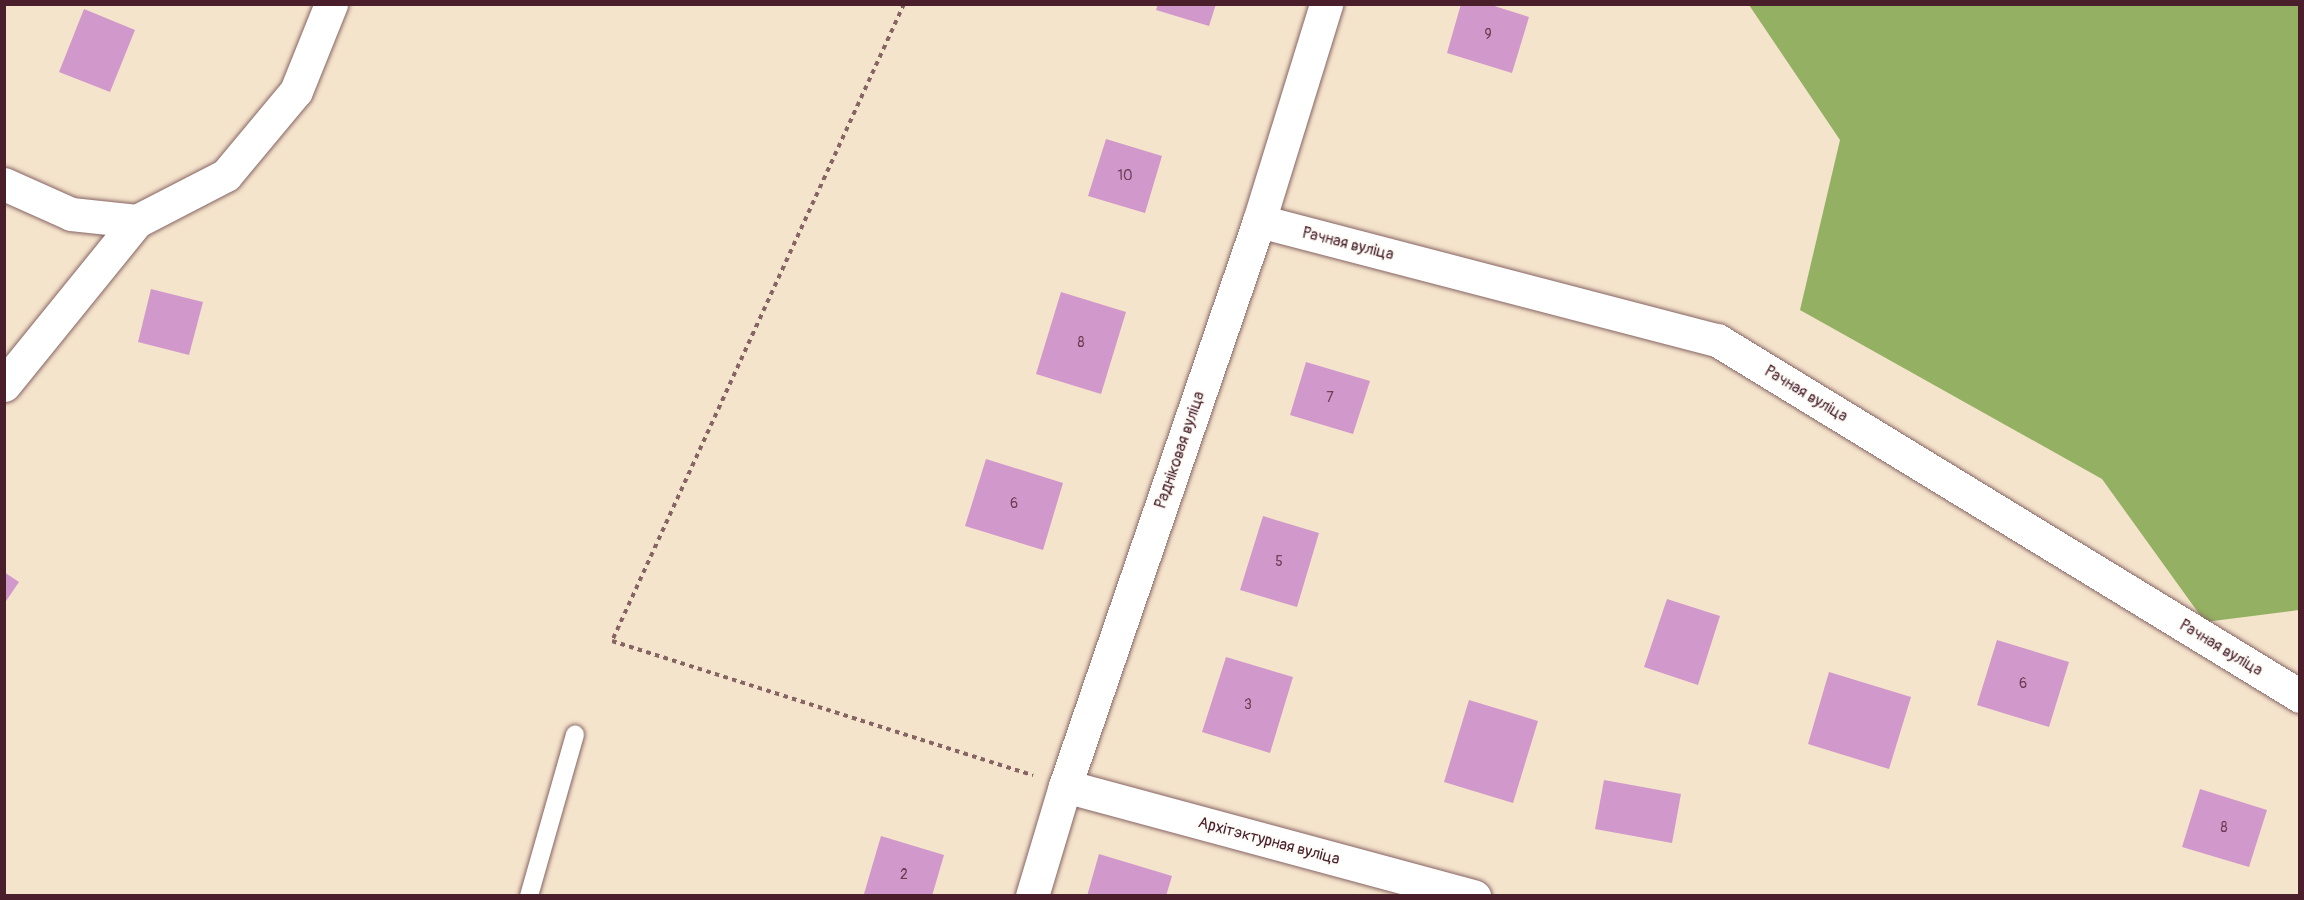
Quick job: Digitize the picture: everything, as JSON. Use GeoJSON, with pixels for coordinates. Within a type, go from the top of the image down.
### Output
{"type":"FeatureCollection","features":[{"type":"Feature","properties":{"kind":"street"},"geometry":{"type":"LineString","coordinates":[[4,386],[138,221],[226,175],[296,91],[331,4]]}},
{"type":"Feature","properties":{"kind":"street","name":"Радніковая вуліца"},"geometry":{"type":"LineString","coordinates":[[1032,896],[1065,786],[1259,221],[1326,4]]}},
{"type":"Feature","properties":{"kind":"street"},"geometry":{"type":"LineString","coordinates":[[4,184],[71,213],[138,221]]}},
{"type":"Feature","properties":{"kind":"street","name":"Рачная вуліца"},"geometry":{"type":"LineString","coordinates":[[1259,221],[1717,340],[2300,696]]}},
{"type":"Feature","properties":{"kind":"street","name":"Архітэктурная вуліца"},"geometry":{"type":"LineString","coordinates":[[1065,786],[1474,896]]}},
{"type":"Feature","properties":{"kind":"lane"},"geometry":{"type":"LineString","coordinates":[[529,896],[575,735]]}},
{"type":"Feature","properties":{"kind":"path"},"geometry":{"type":"LineString","coordinates":[[904,4],[612,641],[1065,786]]}},
{"type":"Feature","properties":{"kind":"green space"},"geometry":{"type":"Polygon","coordinates":[[[1749,5],[2299,5],[2299,610],[2205,622],[2102,479],[1800,310],[1840,140],[1749,5]]]}},
{"type":"Feature","properties":{"kind":"building"},"geometry":{"type":"Polygon","coordinates":[[[1158,4],[1216,4],[1209,26],[1156,10],[1158,4]]]}},
{"type":"Feature","properties":{"kind":"building"},"geometry":{"type":"Polygon","coordinates":[[[1461,4],[1488,4],[1529,17],[1512,73],[1447,53],[1461,4]]]}},
{"type":"Feature","properties":{"kind":"building"},"geometry":{"type":"Polygon","coordinates":[[[84,9],[135,30],[110,92],[59,72],[84,9]]]}},
{"type":"Feature","properties":{"kind":"building"},"geometry":{"type":"Polygon","coordinates":[[[1106,139],[1162,156],[1145,213],[1088,196],[1106,139]]]}},
{"type":"Feature","properties":{"kind":"building"},"geometry":{"type":"Polygon","coordinates":[[[151,289],[203,302],[189,355],[138,342],[151,289]]]}},
{"type":"Feature","properties":{"kind":"building"},"geometry":{"type":"Polygon","coordinates":[[[1061,292],[1126,312],[1101,394],[1036,374],[1061,292]]]}},
{"type":"Feature","properties":{"kind":"building"},"geometry":{"type":"Polygon","coordinates":[[[1306,362],[1370,381],[1353,434],[1290,415],[1306,362]]]}},
{"type":"Feature","properties":{"kind":"building"},"geometry":{"type":"Polygon","coordinates":[[[986,459],[1063,483],[1043,550],[965,526],[986,459]]]}},
{"type":"Feature","properties":{"kind":"building"},"geometry":{"type":"Polygon","coordinates":[[[1263,516],[1319,533],[1297,607],[1240,590],[1263,516]]]}},
{"type":"Feature","properties":{"kind":"building"},"geometry":{"type":"Polygon","coordinates":[[[4,572],[19,582],[4,604],[4,572]]]}},
{"type":"Feature","properties":{"kind":"building"},"geometry":{"type":"Polygon","coordinates":[[[1667,599],[1720,616],[1698,685],[1644,667],[1667,599]]]}},
{"type":"Feature","properties":{"kind":"building"},"geometry":{"type":"Polygon","coordinates":[[[1997,640],[2069,662],[2049,727],[1977,705],[1997,640]]]}},
{"type":"Feature","properties":{"kind":"building"},"geometry":{"type":"Polygon","coordinates":[[[1226,657],[1293,677],[1270,753],[1202,732],[1226,657]]]}},
{"type":"Feature","properties":{"kind":"building"},"geometry":{"type":"Polygon","coordinates":[[[1829,672],[1911,697],[1889,769],[1808,744],[1829,672]]]}},
{"type":"Feature","properties":{"kind":"building"},"geometry":{"type":"Polygon","coordinates":[[[1469,700],[1538,721],[1513,803],[1444,782],[1469,700]]]}},
{"type":"Feature","properties":{"kind":"building"},"geometry":{"type":"Polygon","coordinates":[[[1604,780],[1681,794],[1672,843],[1595,829],[1604,780]]]}},
{"type":"Feature","properties":{"kind":"building"},"geometry":{"type":"Polygon","coordinates":[[[2200,789],[2267,810],[2249,867],[2182,847],[2200,789]]]}},
{"type":"Feature","properties":{"kind":"building"},"geometry":{"type":"Polygon","coordinates":[[[881,836],[944,855],[932,896],[864,894],[881,836]]]}},
{"type":"Feature","properties":{"kind":"building"},"geometry":{"type":"Polygon","coordinates":[[[1099,854],[1172,876],[1166,896],[1087,896],[1099,854]]]}}]}
